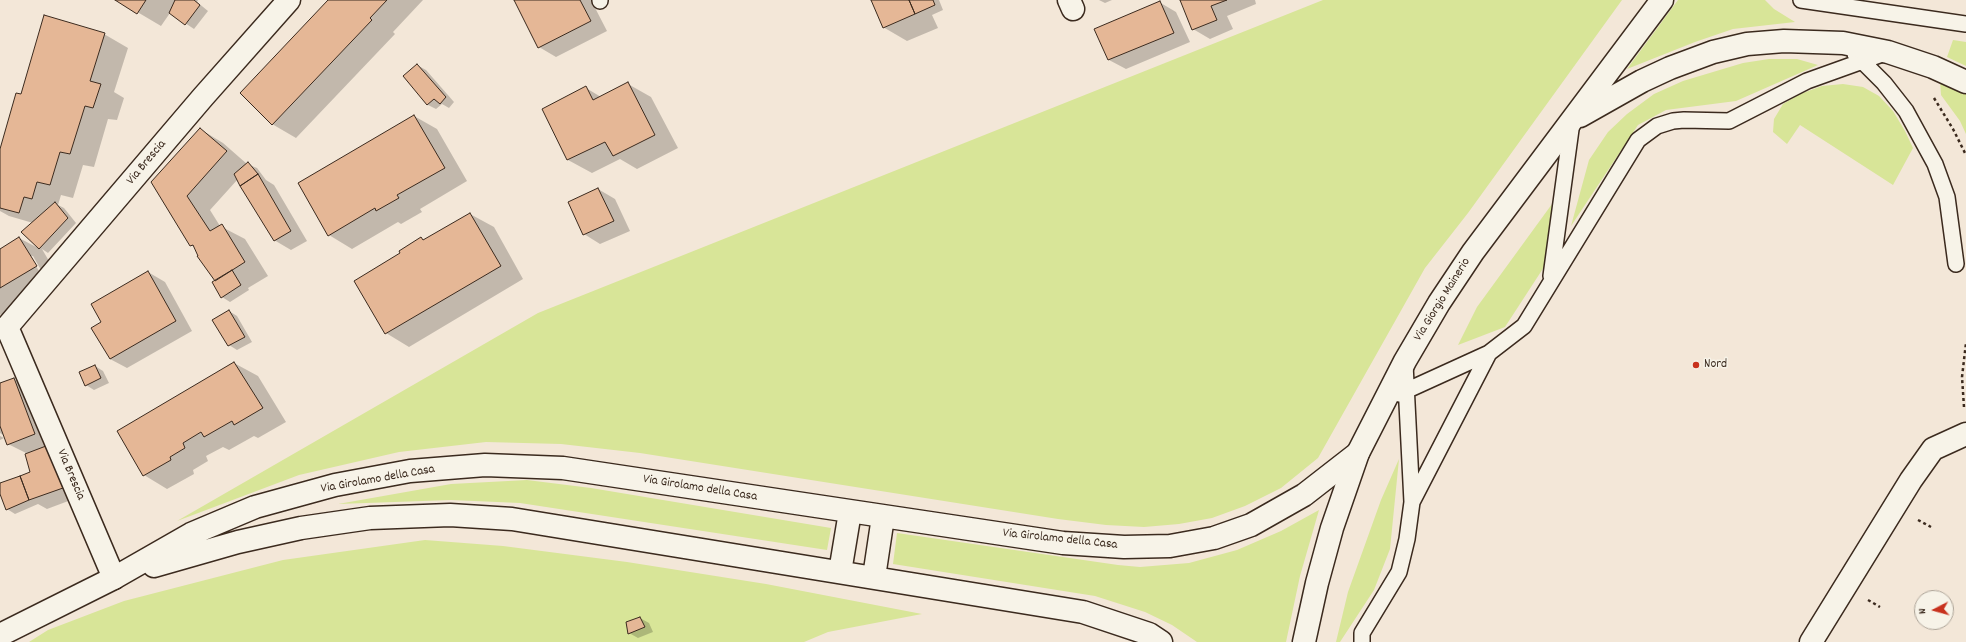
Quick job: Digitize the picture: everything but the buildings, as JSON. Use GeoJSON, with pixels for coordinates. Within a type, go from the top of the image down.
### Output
{"type":"FeatureCollection","features":[{"type":"Feature","properties":{"kind":"main road","name":"Via Brescia"},"geometry":{"type":"LineString","coordinates":[[114,578],[3,332],[202,97],[289,0]]}},
{"type":"Feature","properties":{"kind":"main road","name":"Via Giorgio Mainerio"},"geometry":{"type":"LineString","coordinates":[[1304,642],[1317,583],[1332,528],[1358,453],[1405,361],[1439,303],[1473,252],[1662,0]]}},
{"type":"Feature","properties":{"kind":"main road"},"geometry":{"type":"LineString","coordinates":[[1572,121],[1642,81],[1670,68],[1713,52],[1747,44],[1784,41],[1843,44],[1888,52],[1933,67],[1966,82]]}},
{"type":"Feature","properties":{"kind":"main road"},"geometry":{"type":"LineString","coordinates":[[1811,642],[1911,480],[1933,449],[1966,434]]}},
{"type":"Feature","properties":{"kind":"main road","name":"Via Girolamo della Casa"},"geometry":{"type":"LineString","coordinates":[[0,635],[114,578],[190,534],[255,507],[335,485],[410,472],[485,466],[563,468],[1063,543],[1124,547],[1170,546],[1214,538],[1250,526],[1304,495],[1358,453]]}},
{"type":"Feature","properties":{"kind":"main road"},"geometry":{"type":"LineString","coordinates":[[840,572],[850,512]]}},
{"type":"Feature","properties":{"kind":"main road","name":"Via Girolamo della Casa"},"geometry":{"type":"LineString","coordinates":[[114,578],[181,557],[301,528],[370,518],[450,515],[520,520],[1083,612],[1149,634],[1161,642]]}},
{"type":"Feature","properties":{"kind":"main road"},"geometry":{"type":"LineString","coordinates":[[874,577],[883,517]]}},
{"type":"Feature","properties":{"kind":"lane"},"geometry":{"type":"LineString","coordinates":[[1801,0],[1966,24]]}},
{"type":"Feature","properties":{"kind":"lane"},"geometry":{"type":"LineString","coordinates":[[1843,44],[1884,83],[1906,111],[1935,164],[1947,197],[1956,264]]}},
{"type":"Feature","properties":{"kind":"lane"},"geometry":{"type":"LineString","coordinates":[[1383,403],[1406,390],[1489,353],[1524,326],[1638,140],[1647,132],[1658,126],[1679,120],[1729,122],[1807,82],[1888,52]]}},
{"type":"Feature","properties":{"kind":"lane"},"geometry":{"type":"LineString","coordinates":[[1550,283],[1572,121]]}},
{"type":"Feature","properties":{"kind":"lane"},"geometry":{"type":"LineString","coordinates":[[1412,502],[1489,353]]}},
{"type":"Feature","properties":{"kind":"lane"},"geometry":{"type":"LineString","coordinates":[[1360,639],[1399,572],[1407,539],[1412,502],[1405,361]]}},
{"type":"Feature","properties":{"kind":"path"},"geometry":{"type":"LineString","coordinates":[[1932,92],[1941,111],[1954,128],[1966,155]]}},
{"type":"Feature","properties":{"kind":"path"},"geometry":{"type":"LineString","coordinates":[[1966,343],[1962,377],[1966,414]]}},
{"type":"Feature","properties":{"kind":"green space"},"geometry":{"type":"Polygon","coordinates":[[[1323,0],[1622,0],[1468,213],[1425,268],[1318,458],[1281,488],[1245,506],[1212,518],[1179,524],[1144,527],[1106,525],[1058,519],[640,453],[561,444],[486,442],[399,452],[299,475],[177,521],[538,313],[1323,0]]]}},
{"type":"Feature","properties":{"kind":"green space"},"geometry":{"type":"Polygon","coordinates":[[[1678,0],[1765,0],[1774,9],[1795,22],[1733,29],[1695,42],[1627,69],[1678,0]]]}},
{"type":"Feature","properties":{"kind":"green space"},"geometry":{"type":"Polygon","coordinates":[[[1953,40],[1966,42],[1966,66],[1947,57],[1953,40]]]}},
{"type":"Feature","properties":{"kind":"green space"},"geometry":{"type":"Polygon","coordinates":[[[1769,59],[1797,59],[1818,65],[1736,101],[1666,110],[1638,125],[1571,226],[1589,160],[1608,132],[1627,114],[1654,94],[1683,81],[1743,63],[1769,59]]]}},
{"type":"Feature","properties":{"kind":"green space"},"geometry":{"type":"Polygon","coordinates":[[[1940,80],[1966,94],[1966,134],[1960,121],[1941,95],[1940,80]]]}},
{"type":"Feature","properties":{"kind":"green space"},"geometry":{"type":"Polygon","coordinates":[[[1843,84],[1863,87],[1879,96],[1893,111],[1905,131],[1913,148],[1893,185],[1800,125],[1787,144],[1773,132],[1774,119],[1783,104],[1800,94],[1822,86],[1843,84]]]}},
{"type":"Feature","properties":{"kind":"green space"},"geometry":{"type":"Polygon","coordinates":[[[1552,204],[1544,267],[1505,327],[1458,345],[1477,307],[1552,204]]]}},
{"type":"Feature","properties":{"kind":"green space"},"geometry":{"type":"Polygon","coordinates":[[[1399,459],[1390,549],[1374,590],[1340,642],[1336,642],[1348,592],[1381,500],[1399,459]]]}},
{"type":"Feature","properties":{"kind":"green space"},"geometry":{"type":"Polygon","coordinates":[[[527,480],[591,488],[831,528],[827,550],[520,503],[451,500],[338,504],[451,484],[527,480]]]}},
{"type":"Feature","properties":{"kind":"green space"},"geometry":{"type":"Polygon","coordinates":[[[1319,510],[1300,576],[1286,642],[1197,642],[1172,625],[1145,612],[1095,596],[893,564],[897,533],[1118,565],[1140,567],[1189,563],[1237,550],[1281,531],[1319,510]]]}},
{"type":"Feature","properties":{"kind":"green space"},"geometry":{"type":"Polygon","coordinates":[[[425,540],[503,546],[627,562],[766,584],[922,614],[828,632],[804,642],[29,642],[48,630],[124,601],[283,560],[425,540]]]}},
{"type":"Feature","properties":{"kind":"place","name":"Nord"},"geometry":{"type":"Point","coordinates":[1696,365]}}]}
